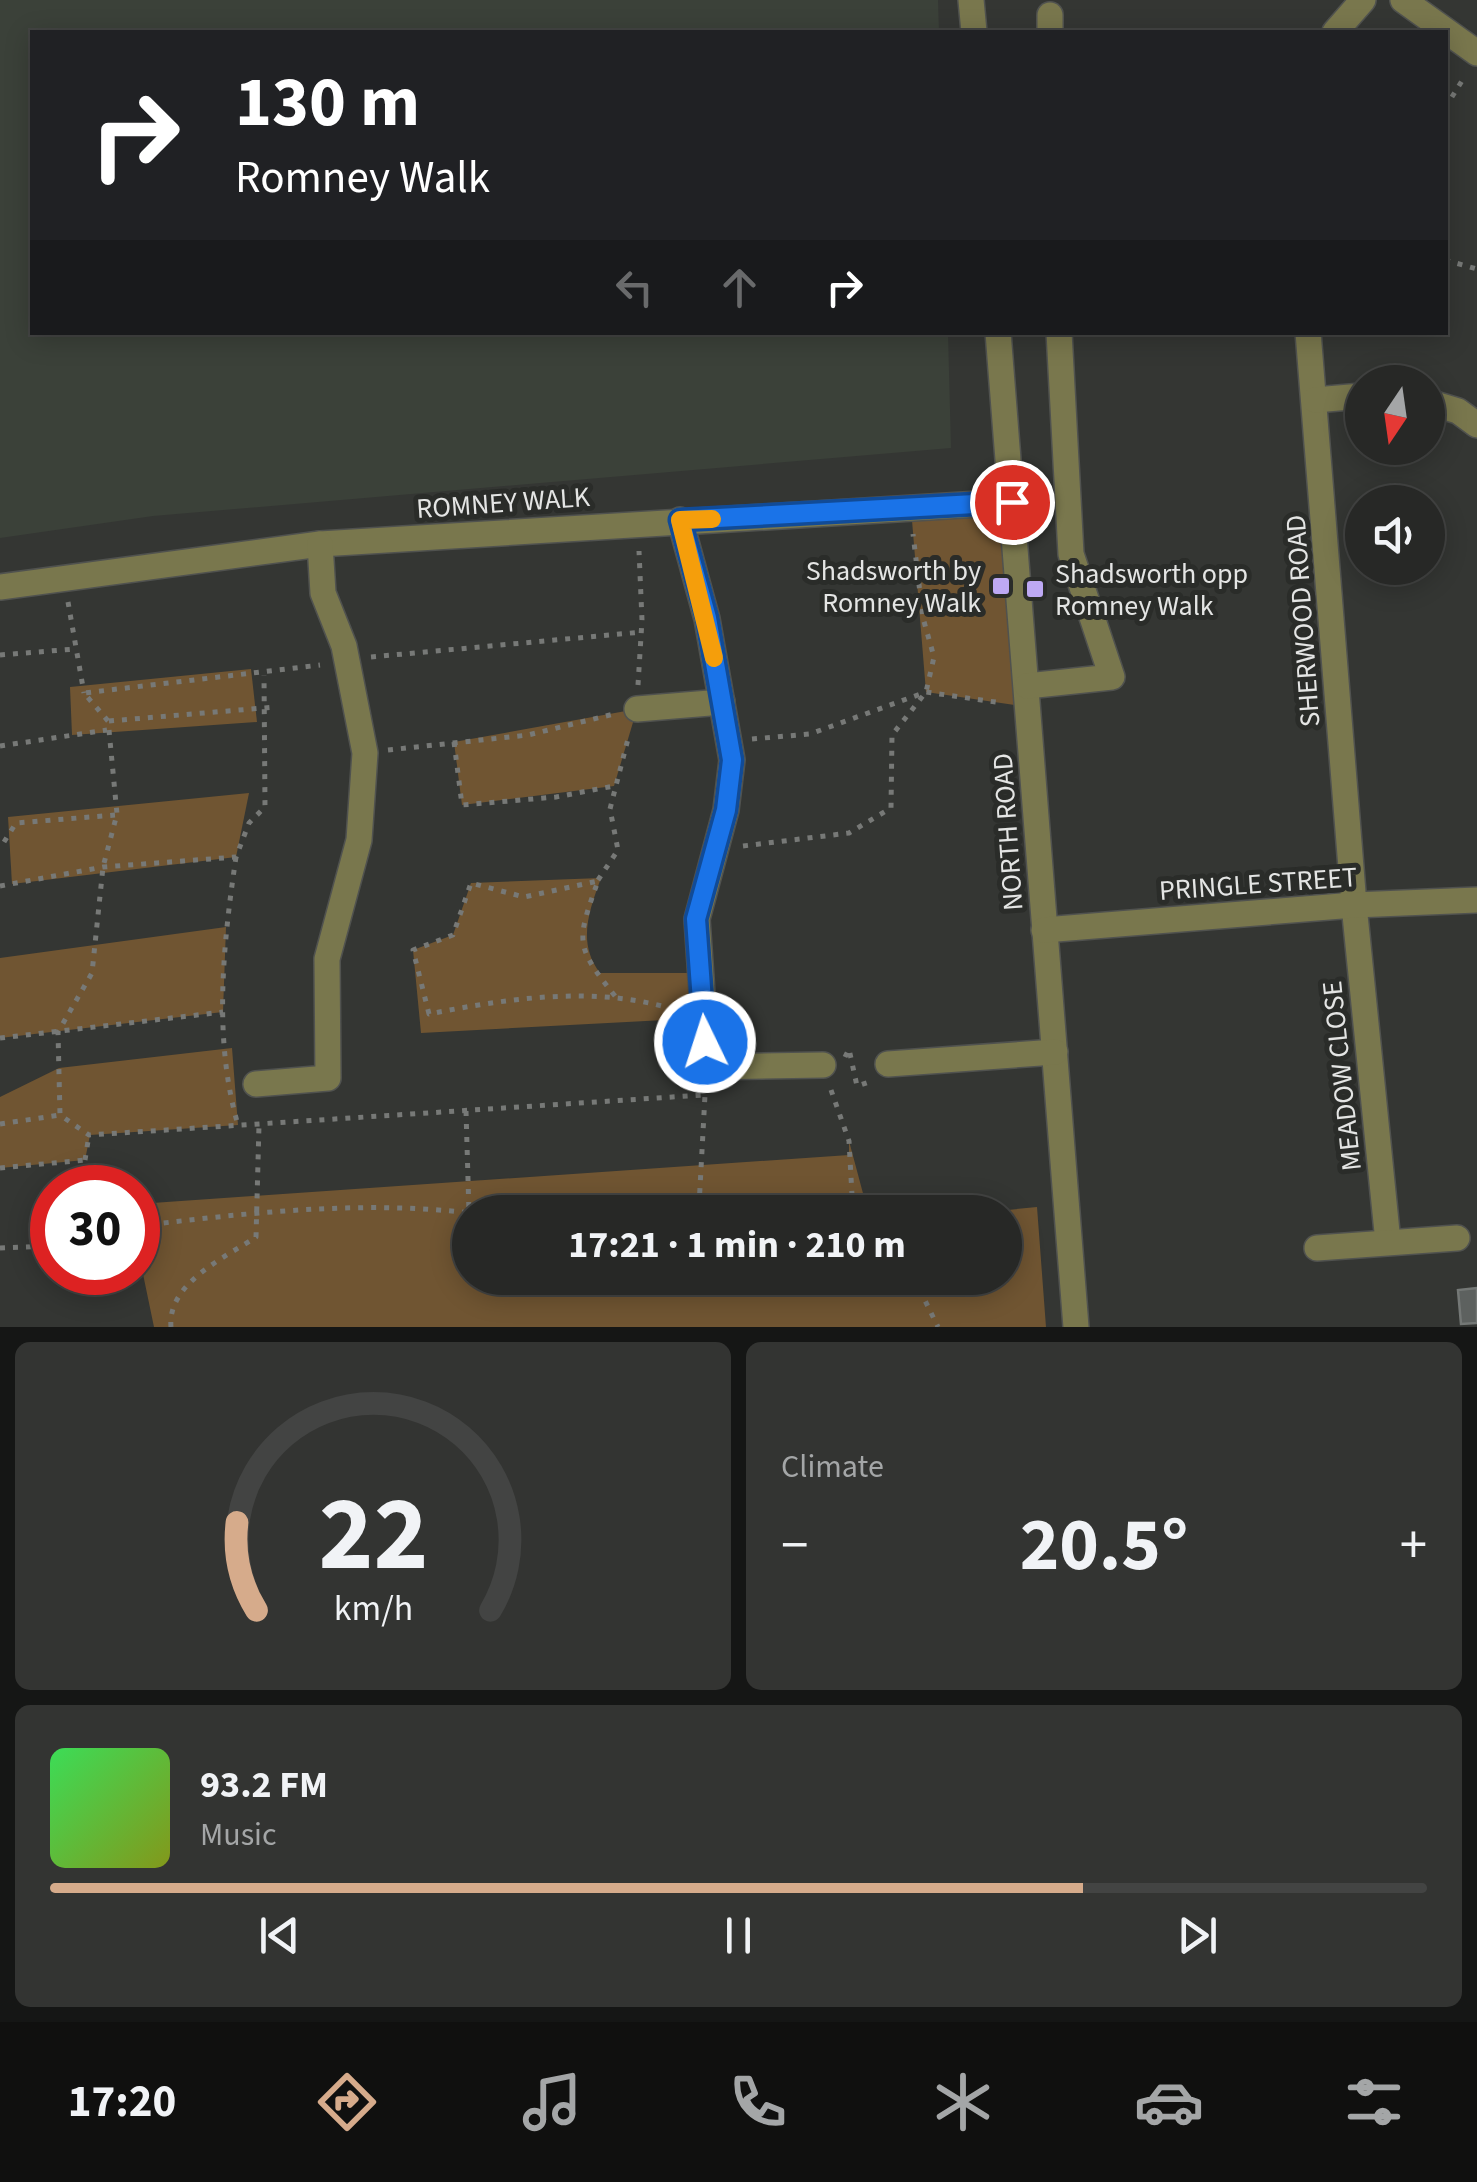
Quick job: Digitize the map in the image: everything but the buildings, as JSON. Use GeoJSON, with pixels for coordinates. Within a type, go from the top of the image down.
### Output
{"type":"FeatureCollection","features":[{"type":"Feature","properties":{"kind":"street"},"geometry":{"type":"LineString","coordinates":[[971,0],[974,30]]}},
{"type":"Feature","properties":{"kind":"street"},"geometry":{"type":"LineString","coordinates":[[1337,30],[1363,0]]}},
{"type":"Feature","properties":{"kind":"street"},"geometry":{"type":"LineString","coordinates":[[1403,0],[1435,30]]}},
{"type":"Feature","properties":{"kind":"street"},"geometry":{"type":"LineString","coordinates":[[1448,42],[1472,64]]}},
{"type":"Feature","properties":{"kind":"street","name":"NORTH ROAD"},"geometry":{"type":"LineString","coordinates":[[998,335],[1076,1327]]}},
{"type":"Feature","properties":{"kind":"street"},"geometry":{"type":"LineString","coordinates":[[1028,697],[1112,677],[1070,554],[1059,335]]}},
{"type":"Feature","properties":{"kind":"street","name":"SHERWOOD ROAD"},"geometry":{"type":"LineString","coordinates":[[1308,335],[1354,905]]}},
{"type":"Feature","properties":{"kind":"street"},"geometry":{"type":"LineString","coordinates":[[1315,400],[1345,397]]}},
{"type":"Feature","properties":{"kind":"street"},"geometry":{"type":"LineString","coordinates":[[1445,407],[1458,411],[1477,426]]}},
{"type":"Feature","properties":{"kind":"street","name":"ROMNEY WALK"},"geometry":{"type":"LineString","coordinates":[[0,587],[320,544],[1012,502]]}},
{"type":"Feature","properties":{"kind":"street"},"geometry":{"type":"LineString","coordinates":[[680,520],[707,618],[732,760],[716,849],[696,919],[706,1067],[834,1069]]}},
{"type":"Feature","properties":{"kind":"street"},"geometry":{"type":"LineString","coordinates":[[256,1084],[328,1078],[327,958],[358,840],[365,753],[348,660],[323,592],[320,544]]}},
{"type":"Feature","properties":{"kind":"street"},"geometry":{"type":"LineString","coordinates":[[637,709],[722,702]]}},
{"type":"Feature","properties":{"kind":"street","name":"PRINGLE STREET"},"geometry":{"type":"LineString","coordinates":[[1044,930],[1354,905],[1477,900]]}},
{"type":"Feature","properties":{"kind":"street","name":"MEADOW CLOSE"},"geometry":{"type":"LineString","coordinates":[[1354,905],[1388,1242]]}},
{"type":"Feature","properties":{"kind":"street"},"geometry":{"type":"LineString","coordinates":[[888,1064],[1055,1052]]}},
{"type":"Feature","properties":{"kind":"street"},"geometry":{"type":"LineString","coordinates":[[1317,1248],[1457,1238]]}},
{"type":"Feature","properties":{"kind":"path"},"geometry":{"type":"LineString","coordinates":[[1448,103],[1472,64]]}},
{"type":"Feature","properties":{"kind":"path"},"geometry":{"type":"LineString","coordinates":[[1448,261],[1477,269]]}},
{"type":"Feature","properties":{"kind":"path"},"geometry":{"type":"LineString","coordinates":[[716,849],[849,834],[890,808],[892,735],[926,692],[934,656],[920,600],[911,508]]}},
{"type":"Feature","properties":{"kind":"path"},"geometry":{"type":"LineString","coordinates":[[616,996],[586,961],[581,939],[598,881],[618,850],[610,810],[637,709],[642,632],[638,523]]}},
{"type":"Feature","properties":{"kind":"path"},"geometry":{"type":"LineString","coordinates":[[60,1115],[58,1032],[92,973],[103,867],[117,814],[108,722],[84,693],[64,578]]}},
{"type":"Feature","properties":{"kind":"path"},"geometry":{"type":"LineString","coordinates":[[84,693],[264,675],[348,660],[642,632]]}},
{"type":"Feature","properties":{"kind":"path"},"geometry":{"type":"LineString","coordinates":[[0,655],[75,649]]}},
{"type":"Feature","properties":{"kind":"path"},"geometry":{"type":"LineString","coordinates":[[238,1126],[228,1089],[224,1012],[226,927],[236,858],[249,824],[265,807],[264,675]]}},
{"type":"Feature","properties":{"kind":"path"},"geometry":{"type":"LineString","coordinates":[[739,740],[810,734],[926,692],[1028,697]]}},
{"type":"Feature","properties":{"kind":"path"},"geometry":{"type":"LineString","coordinates":[[108,722],[276,707]]}},
{"type":"Feature","properties":{"kind":"path"},"geometry":{"type":"LineString","coordinates":[[365,753],[528,735],[637,709]]}},
{"type":"Feature","properties":{"kind":"path"},"geometry":{"type":"LineString","coordinates":[[0,746],[109,730]]}},
{"type":"Feature","properties":{"kind":"path"},"geometry":{"type":"LineString","coordinates":[[454,742],[462,805],[556,797],[614,786]]}},
{"type":"Feature","properties":{"kind":"path"},"geometry":{"type":"LineString","coordinates":[[4,842],[16,824],[117,814]]}},
{"type":"Feature","properties":{"kind":"path"},"geometry":{"type":"LineString","coordinates":[[0,886],[103,867],[236,858]]}},
{"type":"Feature","properties":{"kind":"path"},"geometry":{"type":"LineString","coordinates":[[598,881],[524,897],[471,883],[453,935],[413,950],[429,1014],[489,1002],[634,996],[703,1018]]}},
{"type":"Feature","properties":{"kind":"path"},"geometry":{"type":"LineString","coordinates":[[0,1038],[224,1012]]}},
{"type":"Feature","properties":{"kind":"path"},"geometry":{"type":"LineString","coordinates":[[852,1195],[849,1141],[832,1093],[834,1069],[848,1049],[857,1086],[878,1080],[888,1064]]}},
{"type":"Feature","properties":{"kind":"path"},"geometry":{"type":"LineString","coordinates":[[700,1195],[706,1067]]}},
{"type":"Feature","properties":{"kind":"path"},"geometry":{"type":"LineString","coordinates":[[832,1093],[834,1069]]}},
{"type":"Feature","properties":{"kind":"path"},"geometry":{"type":"LineString","coordinates":[[0,1124],[60,1115],[89,1135],[705,1095]]}},
{"type":"Feature","properties":{"kind":"path"},"geometry":{"type":"LineString","coordinates":[[466,1110],[469,1195]]}},
{"type":"Feature","properties":{"kind":"path"},"geometry":{"type":"LineString","coordinates":[[171,1327],[170,1319],[190,1281],[256,1237],[259,1124]]}},
{"type":"Feature","properties":{"kind":"path"},"geometry":{"type":"LineString","coordinates":[[86,1165],[89,1135]]}},
{"type":"Feature","properties":{"kind":"path"},"geometry":{"type":"LineString","coordinates":[[0,1168],[85,1160]]}},
{"type":"Feature","properties":{"kind":"path"},"geometry":{"type":"LineString","coordinates":[[160,1223],[259,1212],[426,1208],[452,1211]]}},
{"type":"Feature","properties":{"kind":"path"},"geometry":{"type":"LineString","coordinates":[[0,1248],[30,1247]]}},
{"type":"Feature","properties":{"kind":"path"},"geometry":{"type":"LineString","coordinates":[[922,1295],[938,1327]]}},
{"type":"Feature","properties":{"kind":"shaded area"},"geometry":{"type":"Polygon","coordinates":[[[0,0],[938,0],[939,30],[30,30],[30,335],[948,335],[951,448],[153,516],[0,538],[0,0]]]}},
{"type":"Feature","properties":{"kind":"shaded area"},"geometry":{"type":"Polygon","coordinates":[[[1012,502],[1028,707],[926,692],[911,508],[1012,502]]]}},
{"type":"Feature","properties":{"kind":"shaded area"},"geometry":{"type":"Polygon","coordinates":[[[251,669],[257,722],[72,735],[70,687],[251,669]]]}},
{"type":"Feature","properties":{"kind":"shaded area"},"geometry":{"type":"Polygon","coordinates":[[[637,709],[614,786],[462,805],[454,742],[637,709]]]}},
{"type":"Feature","properties":{"kind":"shaded area"},"geometry":{"type":"Polygon","coordinates":[[[249,793],[236,857],[12,884],[8,817],[249,793]]]}},
{"type":"Feature","properties":{"kind":"shaded area"},"geometry":{"type":"Polygon","coordinates":[[[601,878],[587,927],[589,950],[600,973],[700,973],[703,1018],[421,1033],[413,950],[453,935],[471,883],[601,878]]]}},
{"type":"Feature","properties":{"kind":"shaded area"},"geometry":{"type":"Polygon","coordinates":[[[226,927],[223,1012],[0,1038],[0,958],[226,927]]]}},
{"type":"Feature","properties":{"kind":"shaded area"},"geometry":{"type":"Polygon","coordinates":[[[232,1048],[238,1125],[90,1135],[85,1160],[0,1168],[0,1097],[59,1068],[232,1048]]]}},
{"type":"Feature","properties":{"kind":"shaded area"},"geometry":{"type":"Polygon","coordinates":[[[849,1141],[863,1195],[452,1195],[452,1295],[1022,1295],[1022,1208],[1037,1207],[1046,1327],[154,1327],[147,1295],[160,1295],[160,1202],[849,1155],[849,1141]]]}},
{"type":"Feature","properties":{"kind":"slow traffic"},"geometry":{"type":"LineString","coordinates":[[712,519],[680,520],[714,658]]}},
{"type":"Feature","properties":{"kind":"place","name":"Shadsworth by Romney Walk"},"geometry":{"type":"Point","coordinates":[1001,586]}},
{"type":"Feature","properties":{"kind":"place","name":"Shadsworth opp Romney Walk"},"geometry":{"type":"Point","coordinates":[1035,589]}},
{"type":"Feature","properties":{"kind":"route"},"geometry":{"type":"LineString","coordinates":[[705,1042],[696,919],[726,810],[732,760],[707,618],[680,520],[1012,502]]}}]}
